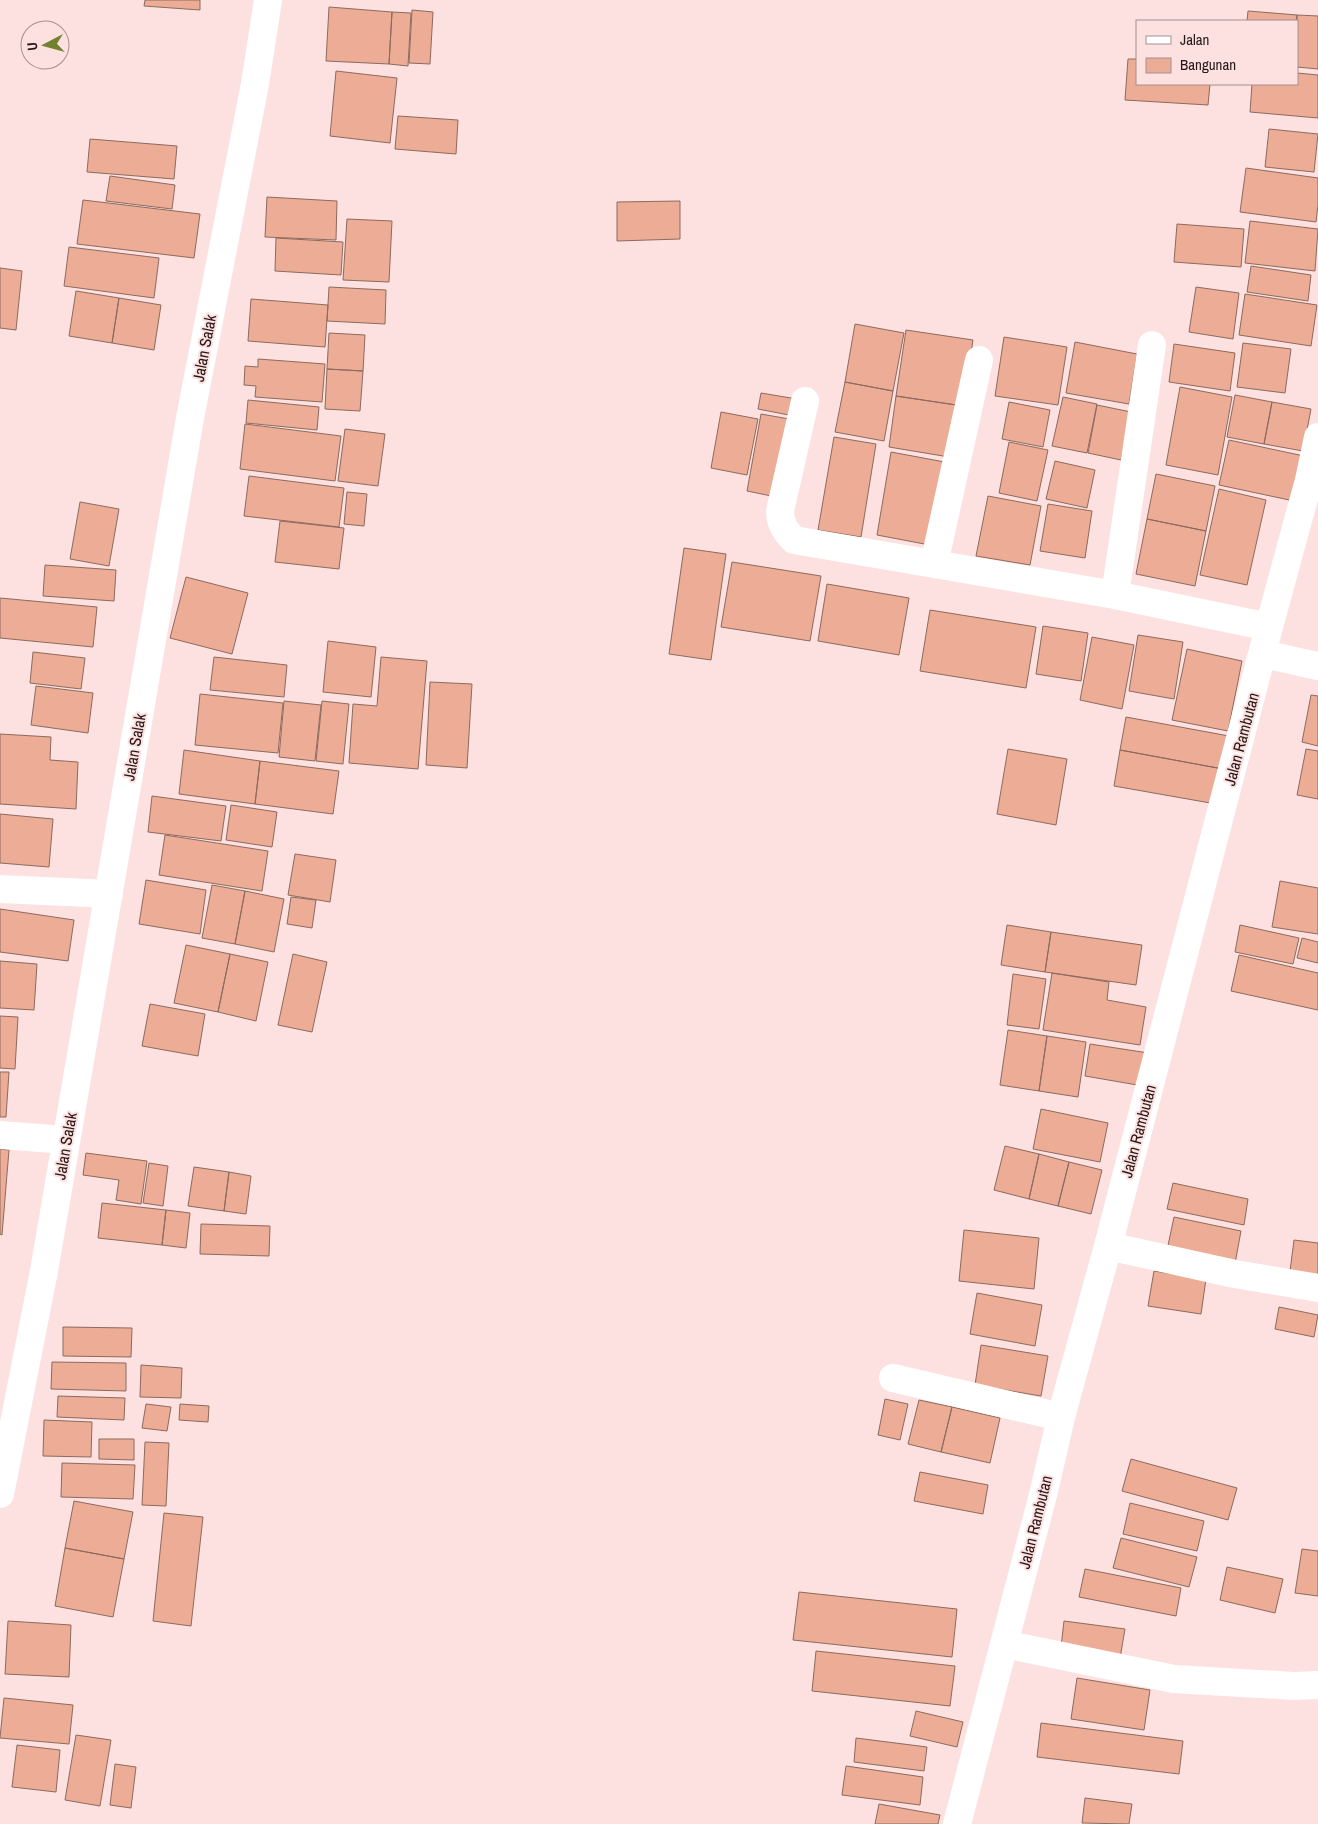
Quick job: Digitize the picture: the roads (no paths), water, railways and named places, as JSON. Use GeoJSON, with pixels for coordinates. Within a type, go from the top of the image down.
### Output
{"type":"FeatureCollection","features":[{"type":"Feature","properties":{"kind":"street","name":"Jalan Salak"},"geometry":{"type":"LineString","coordinates":[[0,1494],[44,1271],[190,418],[255,84],[268,0]]}},
{"type":"Feature","properties":{"kind":"street"},"geometry":{"type":"LineString","coordinates":[[1115,595],[1152,345]]}},
{"type":"Feature","properties":{"kind":"street"},"geometry":{"type":"LineString","coordinates":[[934,564],[980,360]]}},
{"type":"Feature","properties":{"kind":"street"},"geometry":{"type":"LineString","coordinates":[[804,401],[780,511],[780,520],[794,540],[1115,595],[1270,627]]}},
{"type":"Feature","properties":{"kind":"street","name":"Jalan Rambutan"},"geometry":{"type":"LineString","coordinates":[[957,1824],[1044,1491],[1061,1417],[1264,654],[1309,480],[1318,437]]}},
{"type":"Feature","properties":{"kind":"street"},"geometry":{"type":"LineString","coordinates":[[1264,654],[1318,666]]}},
{"type":"Feature","properties":{"kind":"street"},"geometry":{"type":"LineString","coordinates":[[0,889],[108,894]]}},
{"type":"Feature","properties":{"kind":"street"},"geometry":{"type":"LineString","coordinates":[[0,1135],[66,1140]]}},
{"type":"Feature","properties":{"kind":"street"},"geometry":{"type":"LineString","coordinates":[[1108,1246],[1235,1274],[1318,1288]]}},
{"type":"Feature","properties":{"kind":"street"},"geometry":{"type":"LineString","coordinates":[[893,1378],[1061,1417]]}},
{"type":"Feature","properties":{"kind":"street"},"geometry":{"type":"LineString","coordinates":[[1004,1644],[1174,1679],[1294,1686],[1318,1685]]}}]}
